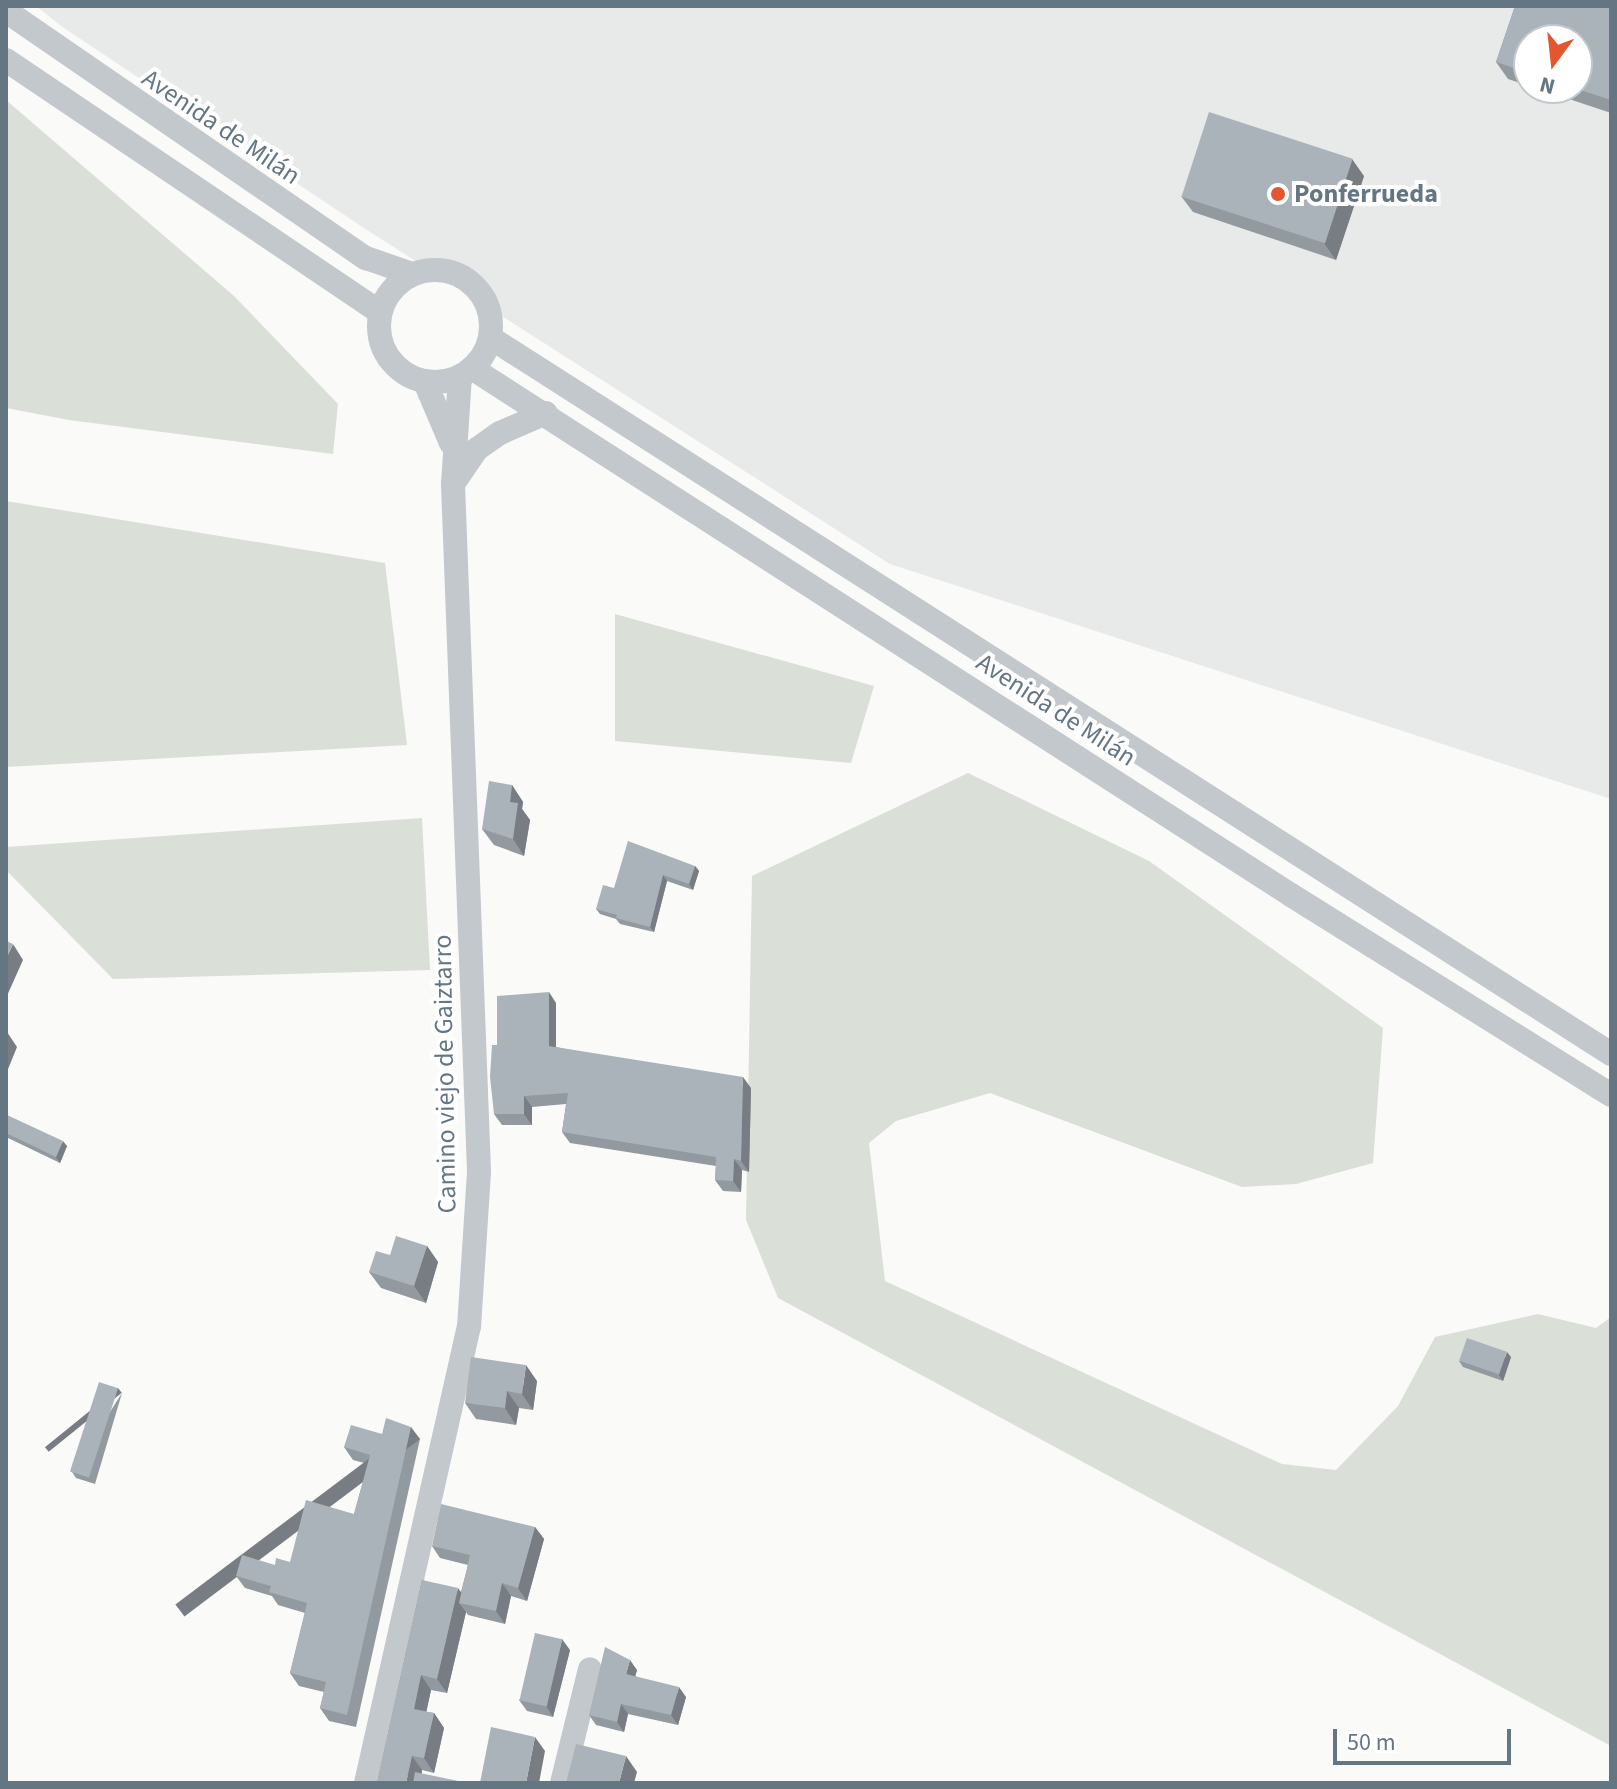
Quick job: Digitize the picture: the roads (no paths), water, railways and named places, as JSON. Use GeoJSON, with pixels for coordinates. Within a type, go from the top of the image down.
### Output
{"type":"FeatureCollection","features":[{"type":"Feature","properties":{"kind":"street","name":"Avenida de Milán"},"geometry":{"type":"LineString","coordinates":[[6,11],[366,258],[412,274]]}},
{"type":"Feature","properties":{"kind":"street"},"geometry":{"type":"LineString","coordinates":[[6,60],[380,312]]}},
{"type":"Feature","properties":{"kind":"street"},"geometry":{"type":"LineString","coordinates":[[425,270],[450,271],[474,286],[492,318],[491,338],[484,355],[466,373],[443,382],[425,382],[395,366],[382,347],[380,312],[395,286],[412,274],[425,270]]}},
{"type":"Feature","properties":{"kind":"street","name":"Avenida de Milán"},"geometry":{"type":"LineString","coordinates":[[491,338],[1611,1054]]}},
{"type":"Feature","properties":{"kind":"street","name":"Avenida de Milán"},"geometry":{"type":"LineString","coordinates":[[466,373],[546,413],[1291,895],[1611,1095]]}},
{"type":"Feature","properties":{"kind":"street","name":"Camino viejo de Gaiztarro"},"geometry":{"type":"LineString","coordinates":[[366,1783],[469,1327],[479,1171],[453,484],[454,449],[466,373]]}},
{"type":"Feature","properties":{"kind":"street","name":"Camino viejo de Gaiztarro"},"geometry":{"type":"LineString","coordinates":[[425,382],[454,449]]}},
{"type":"Feature","properties":{"kind":"street"},"geometry":{"type":"LineString","coordinates":[[453,484],[477,449],[500,433],[546,413]]}},
{"type":"Feature","properties":{"kind":"street"},"geometry":{"type":"LineString","coordinates":[[562,1783],[590,1669]]}},
{"type":"Feature","properties":{"kind":"place","name":"Ponferrueda"},"geometry":{"type":"Point","coordinates":[1278,194]}}]}
